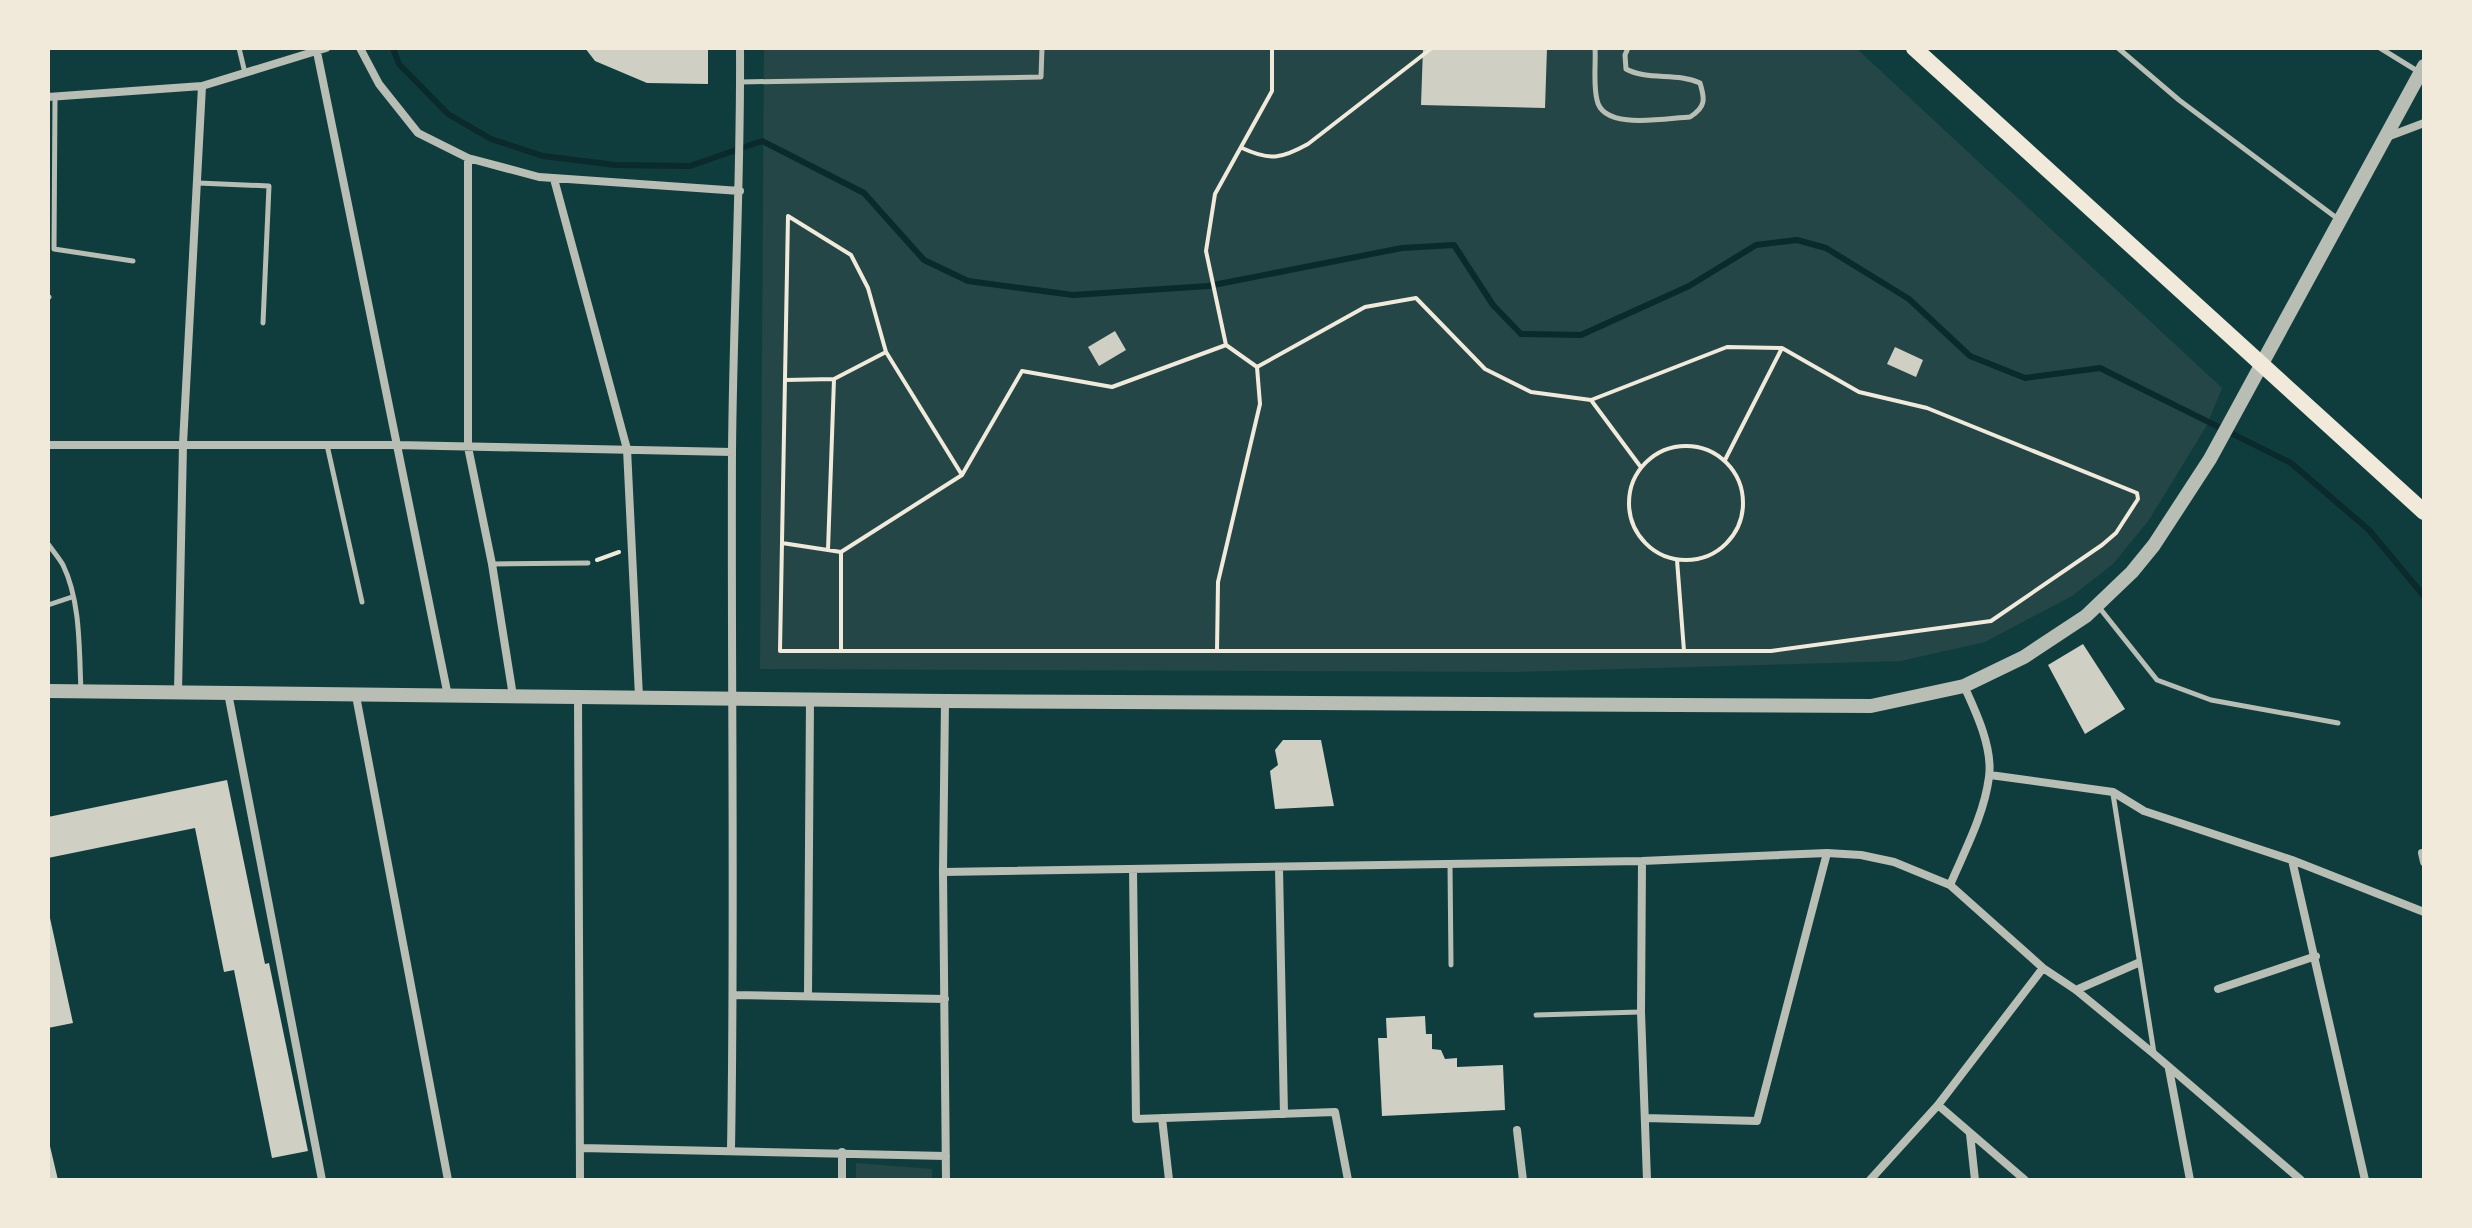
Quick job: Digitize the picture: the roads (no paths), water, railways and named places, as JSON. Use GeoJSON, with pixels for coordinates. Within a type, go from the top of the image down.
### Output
{"type":"FeatureCollection","features":[{"type":"Feature","properties":{"kind":"main road"},"geometry":{"type":"LineString","coordinates":[[1914,48],[2424,512]]}},
{"type":"Feature","properties":{"kind":"street"},"geometry":{"type":"LineString","coordinates":[[360,48],[379,84],[418,133],[468,158],[554,179],[740,191]]}},
{"type":"Feature","properties":{"kind":"street"},"geometry":{"type":"LineString","coordinates":[[731,1149],[732,452],[740,191],[740,48]]}},
{"type":"Feature","properties":{"kind":"street"},"geometry":{"type":"LineString","coordinates":[[51,97],[202,86],[321,50],[396,445],[448,696]]}},
{"type":"Feature","properties":{"kind":"street"},"geometry":{"type":"LineString","coordinates":[[48,691],[945,701],[1871,706],[1964,686],[2024,657],[2086,616],[2132,572],[2154,545],[2210,459],[2422,69]]}},
{"type":"Feature","properties":{"kind":"street"},"geometry":{"type":"LineString","coordinates":[[178,692],[183,444],[202,86]]}},
{"type":"Feature","properties":{"kind":"street"},"geometry":{"type":"LineString","coordinates":[[2386,137],[2424,123]]}},
{"type":"Feature","properties":{"kind":"street"},"geometry":{"type":"LineString","coordinates":[[468,158],[468,447],[492,564],[513,696]]}},
{"type":"Feature","properties":{"kind":"street"},"geometry":{"type":"LineString","coordinates":[[554,179],[627,449],[639,697]]}},
{"type":"Feature","properties":{"kind":"street"},"geometry":{"type":"LineString","coordinates":[[48,445],[396,445],[732,452]]}},
{"type":"Feature","properties":{"kind":"street"},"geometry":{"type":"LineString","coordinates":[[1950,885],[1978,822],[1990,775],[1977,714],[1964,686]]}},
{"type":"Feature","properties":{"kind":"street"},"geometry":{"type":"LineString","coordinates":[[228,693],[322,1180]]}},
{"type":"Feature","properties":{"kind":"street"},"geometry":{"type":"LineString","coordinates":[[356,696],[448,1180]]}},
{"type":"Feature","properties":{"kind":"street"},"geometry":{"type":"LineString","coordinates":[[578,697],[580,1180]]}},
{"type":"Feature","properties":{"kind":"street"},"geometry":{"type":"LineString","coordinates":[[808,995],[810,698]]}},
{"type":"Feature","properties":{"kind":"street"},"geometry":{"type":"LineString","coordinates":[[945,701],[946,1180]]}},
{"type":"Feature","properties":{"kind":"street"},"geometry":{"type":"LineString","coordinates":[[1990,775],[2113,792],[2144,811],[2292,860],[2424,912]]}},
{"type":"Feature","properties":{"kind":"street"},"geometry":{"type":"LineString","coordinates":[[943,872],[1642,861],[1827,853],[1861,855],[1894,862],[1950,885],[2043,968],[2076,990],[2154,1054],[2301,1180]]}},
{"type":"Feature","properties":{"kind":"street"},"geometry":{"type":"LineString","coordinates":[[1645,1118],[1757,1121],[1827,853]]}},
{"type":"Feature","properties":{"kind":"street"},"geometry":{"type":"LineString","coordinates":[[2292,860],[2365,1180]]}},
{"type":"Feature","properties":{"kind":"street"},"geometry":{"type":"LineString","coordinates":[[1642,861],[1641,1012],[1647,1180]]}},
{"type":"Feature","properties":{"kind":"street"},"geometry":{"type":"LineString","coordinates":[[1279,868],[1284,1114]]}},
{"type":"Feature","properties":{"kind":"street"},"geometry":{"type":"LineString","coordinates":[[1133,869],[1136,1119],[1335,1112],[1348,1180]]}},
{"type":"Feature","properties":{"kind":"street"},"geometry":{"type":"LineString","coordinates":[[2218,989],[2316,956]]}},
{"type":"Feature","properties":{"kind":"street"},"geometry":{"type":"LineString","coordinates":[[2076,990],[2138,963]]}},
{"type":"Feature","properties":{"kind":"street"},"geometry":{"type":"LineString","coordinates":[[1870,1180],[1938,1105],[2043,968]]}},
{"type":"Feature","properties":{"kind":"street"},"geometry":{"type":"LineString","coordinates":[[733,995],[945,999]]}},
{"type":"Feature","properties":{"kind":"street"},"geometry":{"type":"LineString","coordinates":[[2169,1069],[2190,1180]]}},
{"type":"Feature","properties":{"kind":"street"},"geometry":{"type":"LineString","coordinates":[[1938,1105],[2025,1180]]}},
{"type":"Feature","properties":{"kind":"street"},"geometry":{"type":"LineString","coordinates":[[1162,1118],[1169,1180]]}},
{"type":"Feature","properties":{"kind":"street"},"geometry":{"type":"LineString","coordinates":[[1517,1130],[1523,1180]]}},
{"type":"Feature","properties":{"kind":"street"},"geometry":{"type":"LineString","coordinates":[[1970,1133],[1975,1180]]}},
{"type":"Feature","properties":{"kind":"street"},"geometry":{"type":"LineString","coordinates":[[581,1148],[946,1156]]}},
{"type":"Feature","properties":{"kind":"street"},"geometry":{"type":"LineString","coordinates":[[842,1152],[842,1180]]}},
{"type":"Feature","properties":{"kind":"lane"},"geometry":{"type":"LineString","coordinates":[[239,48],[245,74]]}},
{"type":"Feature","properties":{"kind":"lane"},"geometry":{"type":"LineString","coordinates":[[740,82],[1041,77],[1042,48]]}},
{"type":"Feature","properties":{"kind":"lane"},"geometry":{"type":"LineString","coordinates":[[1595,48],[1597,102],[1605,113],[1616,120],[1690,117],[1701,110],[1705,99],[1700,83],[1687,77],[1635,74],[1626,69],[1628,48]]}},
{"type":"Feature","properties":{"kind":"lane"},"geometry":{"type":"LineString","coordinates":[[2118,48],[2179,100],[2340,221]]}},
{"type":"Feature","properties":{"kind":"lane"},"geometry":{"type":"LineString","coordinates":[[2380,48],[2422,69]]}},
{"type":"Feature","properties":{"kind":"lane"},"geometry":{"type":"LineString","coordinates":[[51,97],[54,249],[133,261]]}},
{"type":"Feature","properties":{"kind":"lane"},"geometry":{"type":"LineString","coordinates":[[198,183],[269,186],[263,323]]}},
{"type":"Feature","properties":{"kind":"lane"},"geometry":{"type":"LineString","coordinates":[[327,445],[362,602]]}},
{"type":"Feature","properties":{"kind":"lane"},"geometry":{"type":"LineString","coordinates":[[48,544],[63,565],[72,597],[78,633],[81,692]]}},
{"type":"Feature","properties":{"kind":"lane"},"geometry":{"type":"LineString","coordinates":[[492,564],[588,563]]}},
{"type":"Feature","properties":{"kind":"lane"},"geometry":{"type":"LineString","coordinates":[[48,605],[72,597]]}},
{"type":"Feature","properties":{"kind":"lane"},"geometry":{"type":"LineString","coordinates":[[2097,605],[2157,680],[2211,700],[2338,723]]}},
{"type":"Feature","properties":{"kind":"lane"},"geometry":{"type":"LineString","coordinates":[[2113,792],[2154,1054]]}},
{"type":"Feature","properties":{"kind":"lane"},"geometry":{"type":"LineString","coordinates":[[1450,865],[1451,965]]}},
{"type":"Feature","properties":{"kind":"lane"},"geometry":{"type":"LineString","coordinates":[[1536,1015],[1641,1012]]}},
{"type":"Feature","properties":{"kind":"waterway"},"geometry":{"type":"LineString","coordinates":[[393,48],[399,64],[448,114],[491,139],[543,156],[615,165],[690,166],[762,141],[864,193],[924,260],[968,281],[1073,295],[1208,286],[1402,248],[1454,245],[1493,305],[1521,334],[1581,335],[1689,286],[1756,245],[1797,240],[1826,248],[1909,299],[1970,356],[2025,378],[2100,368],[2291,463],[2369,530],[2424,596]]}}]}
